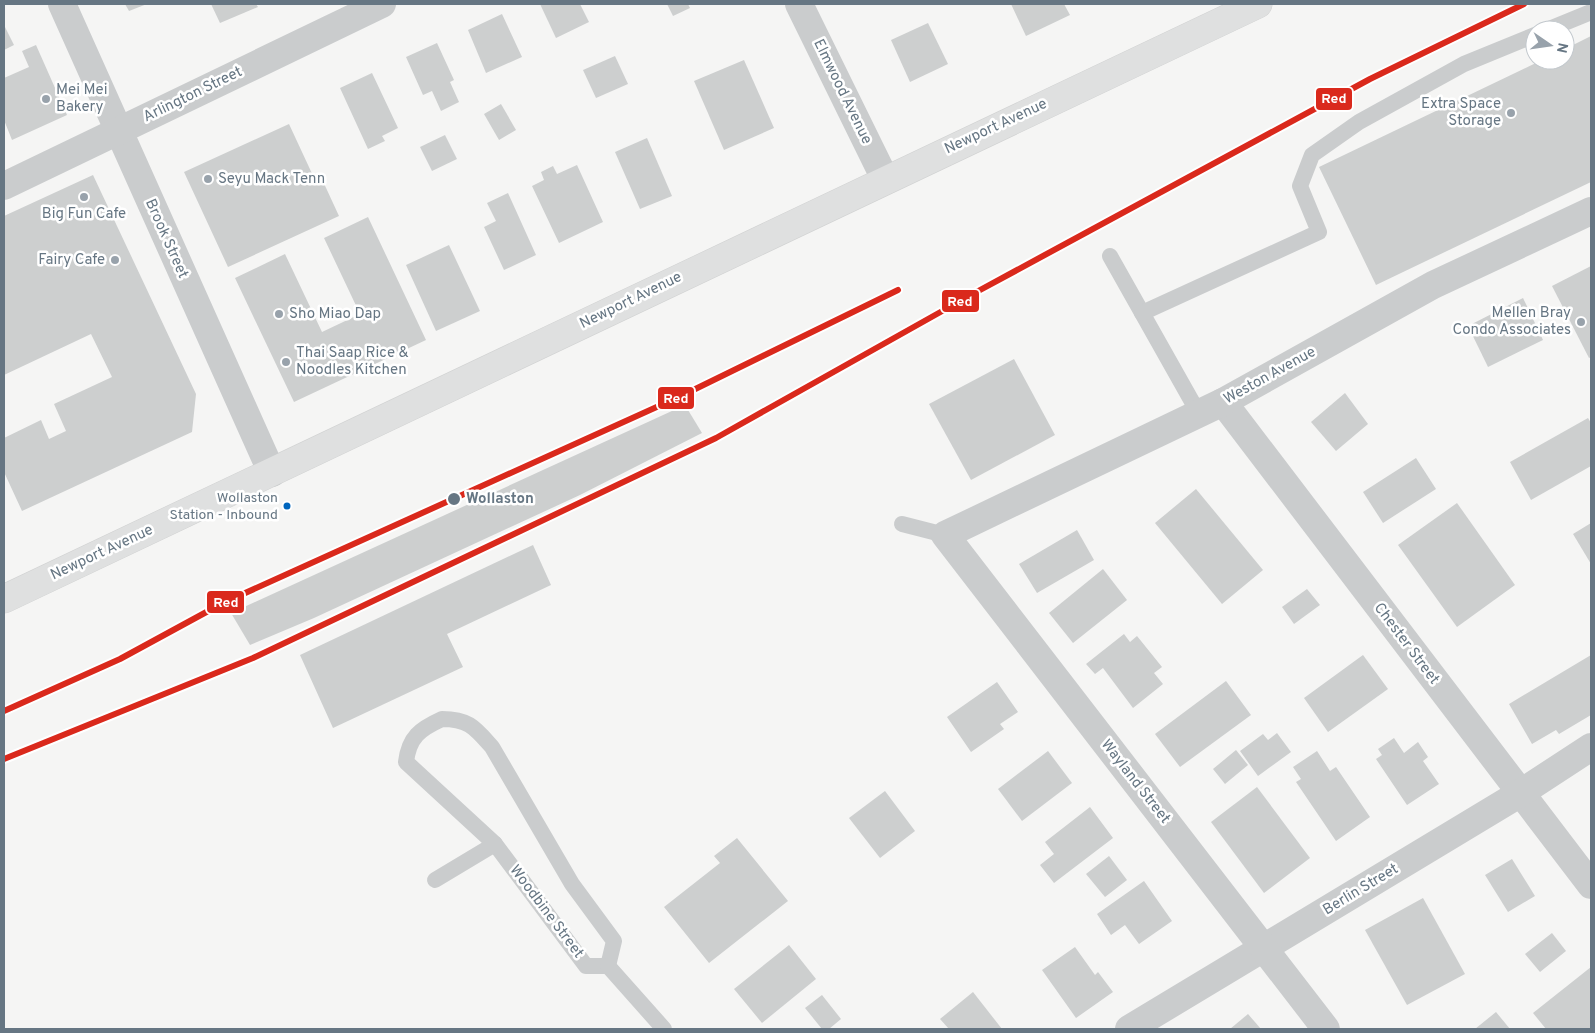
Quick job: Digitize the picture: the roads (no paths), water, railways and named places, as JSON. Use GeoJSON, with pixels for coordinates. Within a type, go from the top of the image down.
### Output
{"type":"FeatureCollection","features":[{"type":"Feature","properties":{"kind":"main road","name":"Newport Avenue"},"geometry":{"type":"LineString","coordinates":[[4,599],[1258,4]]}},
{"type":"Feature","properties":{"kind":"street","name":"Brook Street"},"geometry":{"type":"LineString","coordinates":[[62,4],[272,473]]}},
{"type":"Feature","properties":{"kind":"street","name":"Arlington Street"},"geometry":{"type":"LineString","coordinates":[[4,186],[382,4]]}},
{"type":"Feature","properties":{"kind":"street","name":"Elmwood Avenue"},"geometry":{"type":"LineString","coordinates":[[799,4],[885,180]]}},
{"type":"Feature","properties":{"kind":"street","name":"Weston Avenue"},"geometry":{"type":"LineString","coordinates":[[945,535],[1223,402],[1432,286],[1591,211]]}},
{"type":"Feature","properties":{"kind":"street","name":"Chester Street"},"geometry":{"type":"LineString","coordinates":[[1223,402],[1591,885]]}},
{"type":"Feature","properties":{"kind":"street","name":"Wayland Street"},"geometry":{"type":"LineString","coordinates":[[945,535],[1326,1029]]}},
{"type":"Feature","properties":{"kind":"street","name":"Berlin Street"},"geometry":{"type":"LineString","coordinates":[[1129,1029],[1520,794],[1591,747]]}},
{"type":"Feature","properties":{"kind":"lane"},"geometry":{"type":"LineString","coordinates":[[1571,20],[1591,12]]}},
{"type":"Feature","properties":{"kind":"lane"},"geometry":{"type":"LineString","coordinates":[[1142,313],[1319,232],[1300,186],[1312,155],[1359,122],[1464,64],[1525,39]]}},
{"type":"Feature","properties":{"kind":"lane"},"geometry":{"type":"LineString","coordinates":[[1110,256],[1199,414]]}},
{"type":"Feature","properties":{"kind":"lane"},"geometry":{"type":"LineString","coordinates":[[902,524],[945,535]]}},
{"type":"Feature","properties":{"kind":"lane","name":"Woodbine Street"},"geometry":{"type":"LineString","coordinates":[[442,719],[460,719],[474,728],[492,747],[572,884],[614,941],[608,966],[586,966],[495,844],[406,762],[408,746],[423,728],[442,719]]}},
{"type":"Feature","properties":{"kind":"lane"},"geometry":{"type":"LineString","coordinates":[[435,880],[495,844]]}},
{"type":"Feature","properties":{"kind":"lane"},"geometry":{"type":"LineString","coordinates":[[608,966],[664,1029]]}},
{"type":"Feature","properties":{"kind":"place","name":"Mei Mei Bakery"},"geometry":{"type":"Point","coordinates":[46,99]}},
{"type":"Feature","properties":{"kind":"place","name":"Extra Space Storage"},"geometry":{"type":"Point","coordinates":[1511,113]}},
{"type":"Feature","properties":{"kind":"place","name":"Seyu Mack Tenn"},"geometry":{"type":"Point","coordinates":[208,179]}},
{"type":"Feature","properties":{"kind":"place","name":"Big Fun Cafe"},"geometry":{"type":"Point","coordinates":[84,197]}},
{"type":"Feature","properties":{"kind":"place","name":"Fairy Cafe"},"geometry":{"type":"Point","coordinates":[115,260]}},
{"type":"Feature","properties":{"kind":"place","name":"Sho Miao Dap"},"geometry":{"type":"Point","coordinates":[279,314]}},
{"type":"Feature","properties":{"kind":"place","name":"Mellen Bray Condo Associates"},"geometry":{"type":"Point","coordinates":[1581,322]}},
{"type":"Feature","properties":{"kind":"place","name":"Thai Saap Rice & Noodles Kitchen"},"geometry":{"type":"Point","coordinates":[286,362]}},
{"type":"Feature","properties":{"kind":"place","name":"Wollaston"},"geometry":{"type":"Point","coordinates":[454,499]}},
{"type":"Feature","properties":{"kind":"place","name":"Wollaston Station - Inbound"},"geometry":{"type":"Point","coordinates":[287,506]}}]}
